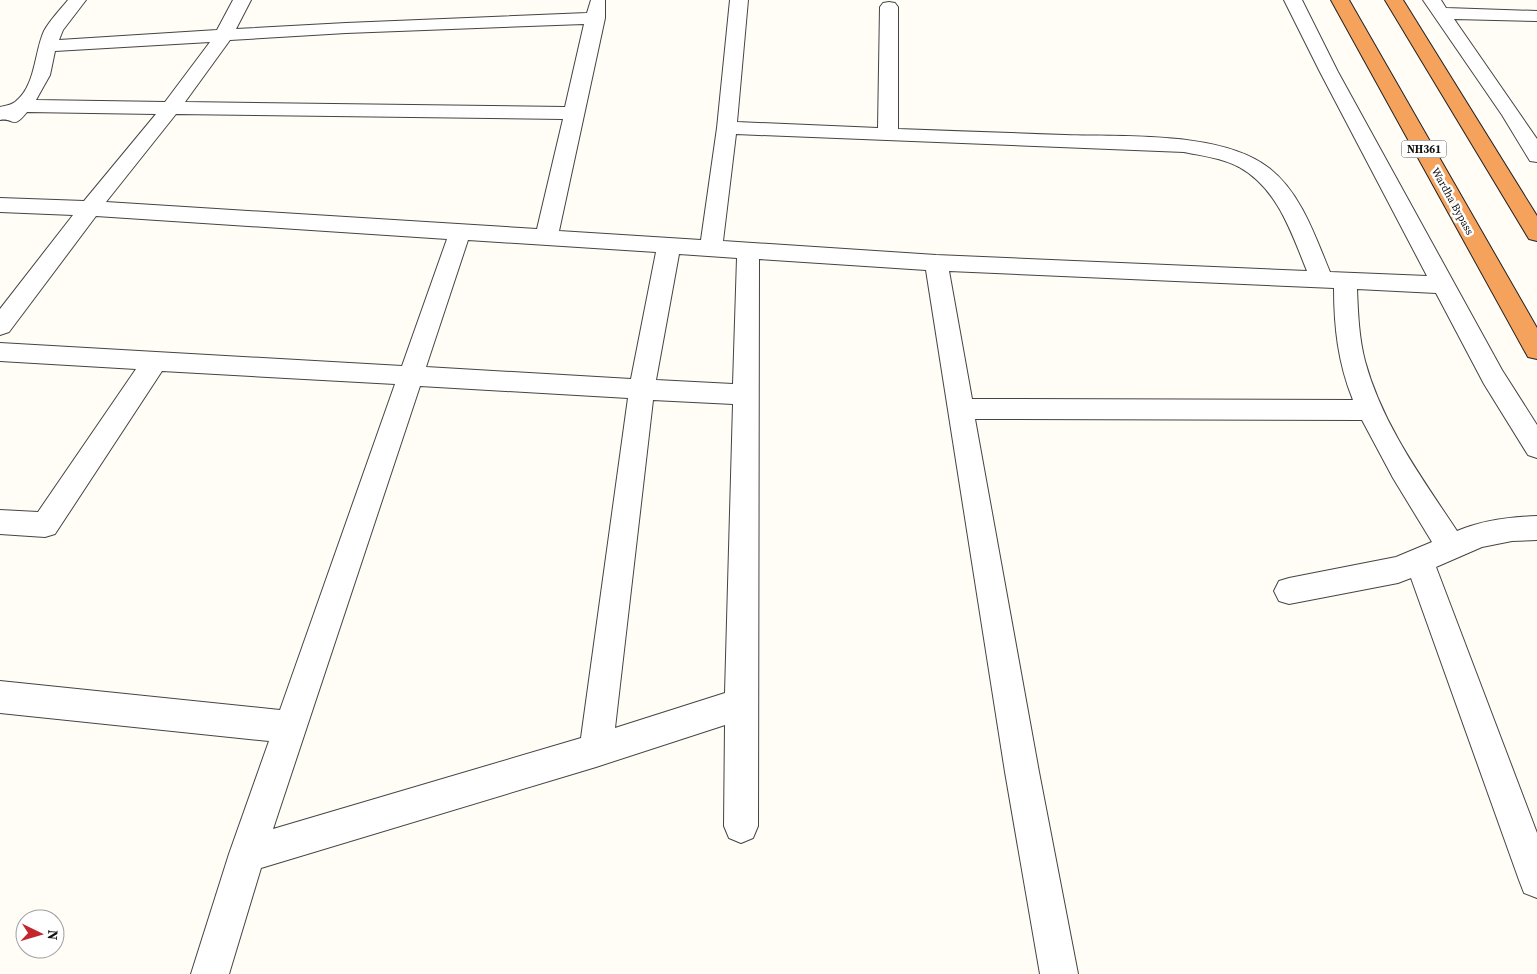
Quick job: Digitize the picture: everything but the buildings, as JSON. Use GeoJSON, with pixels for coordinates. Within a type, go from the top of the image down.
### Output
{"type":"FeatureCollection","features":[{"type":"Feature","properties":{"kind":"highway","name":"Wardha Bypass"},"geometry":{"type":"LineString","coordinates":[[1340,0],[1537,350]]}},
{"type":"Feature","properties":{"kind":"highway"},"geometry":{"type":"LineString","coordinates":[[1394,0],[1537,234]]}},
{"type":"Feature","properties":{"kind":"street"},"geometry":{"type":"LineString","coordinates":[[0,131],[22,106],[41,75],[47,46],[54,29],[77,0]]}},
{"type":"Feature","properties":{"kind":"street"},"geometry":{"type":"LineString","coordinates":[[0,326],[90,208],[172,106],[223,37],[242,0]]}},
{"type":"Feature","properties":{"kind":"street"},"geometry":{"type":"LineString","coordinates":[[711,249],[727,128],[739,0]]}},
{"type":"Feature","properties":{"kind":"street"},"geometry":{"type":"LineString","coordinates":[[1293,0],[1493,377],[1537,447]]}},
{"type":"Feature","properties":{"kind":"street"},"geometry":{"type":"LineString","coordinates":[[1436,6],[1537,16]]}},
{"type":"Feature","properties":{"kind":"street"},"geometry":{"type":"LineString","coordinates":[[1436,6],[1512,115],[1537,156]]}},
{"type":"Feature","properties":{"kind":"street"},"geometry":{"type":"LineString","coordinates":[[888,134],[889,7]]}},
{"type":"Feature","properties":{"kind":"street"},"geometry":{"type":"LineString","coordinates":[[47,46],[223,37],[597,9],[546,239]]}},
{"type":"Feature","properties":{"kind":"street"},"geometry":{"type":"LineString","coordinates":[[0,114],[22,106],[172,106],[574,113]]}},
{"type":"Feature","properties":{"kind":"street"},"geometry":{"type":"LineString","coordinates":[[727,128],[1184,146],[1218,152],[1248,164],[1274,185],[1292,208],[1334,281],[1355,365],[1370,410],[1385,441],[1452,546]]}},
{"type":"Feature","properties":{"kind":"street"},"geometry":{"type":"LineString","coordinates":[[0,205],[90,208],[936,264],[1444,285]]}},
{"type":"Feature","properties":{"kind":"street"},"geometry":{"type":"LineString","coordinates":[[210,974],[247,854],[460,232]]}},
{"type":"Feature","properties":{"kind":"street"},"geometry":{"type":"LineString","coordinates":[[596,750],[642,388],[669,246]]}},
{"type":"Feature","properties":{"kind":"street"},"geometry":{"type":"LineString","coordinates":[[741,826],[748,252]]}},
{"type":"Feature","properties":{"kind":"street"},"geometry":{"type":"LineString","coordinates":[[936,264],[1022,772],[1059,974]]}},
{"type":"Feature","properties":{"kind":"street"},"geometry":{"type":"LineString","coordinates":[[0,352],[745,395]]}},
{"type":"Feature","properties":{"kind":"street"},"geometry":{"type":"LineString","coordinates":[[0,522],[45,525],[156,360]]}},
{"type":"Feature","properties":{"kind":"street"},"geometry":{"type":"LineString","coordinates":[[961,409],[1370,410]]}},
{"type":"Feature","properties":{"kind":"street"},"geometry":{"type":"LineString","coordinates":[[1289,591],[1398,570],[1487,533],[1537,528]]}},
{"type":"Feature","properties":{"kind":"street"},"geometry":{"type":"LineString","coordinates":[[1419,561],[1537,880]]}},
{"type":"Feature","properties":{"kind":"street"},"geometry":{"type":"LineString","coordinates":[[0,698],[290,727]]}},
{"type":"Feature","properties":{"kind":"street"},"geometry":{"type":"LineString","coordinates":[[247,854],[596,750],[741,704]]}}]}
